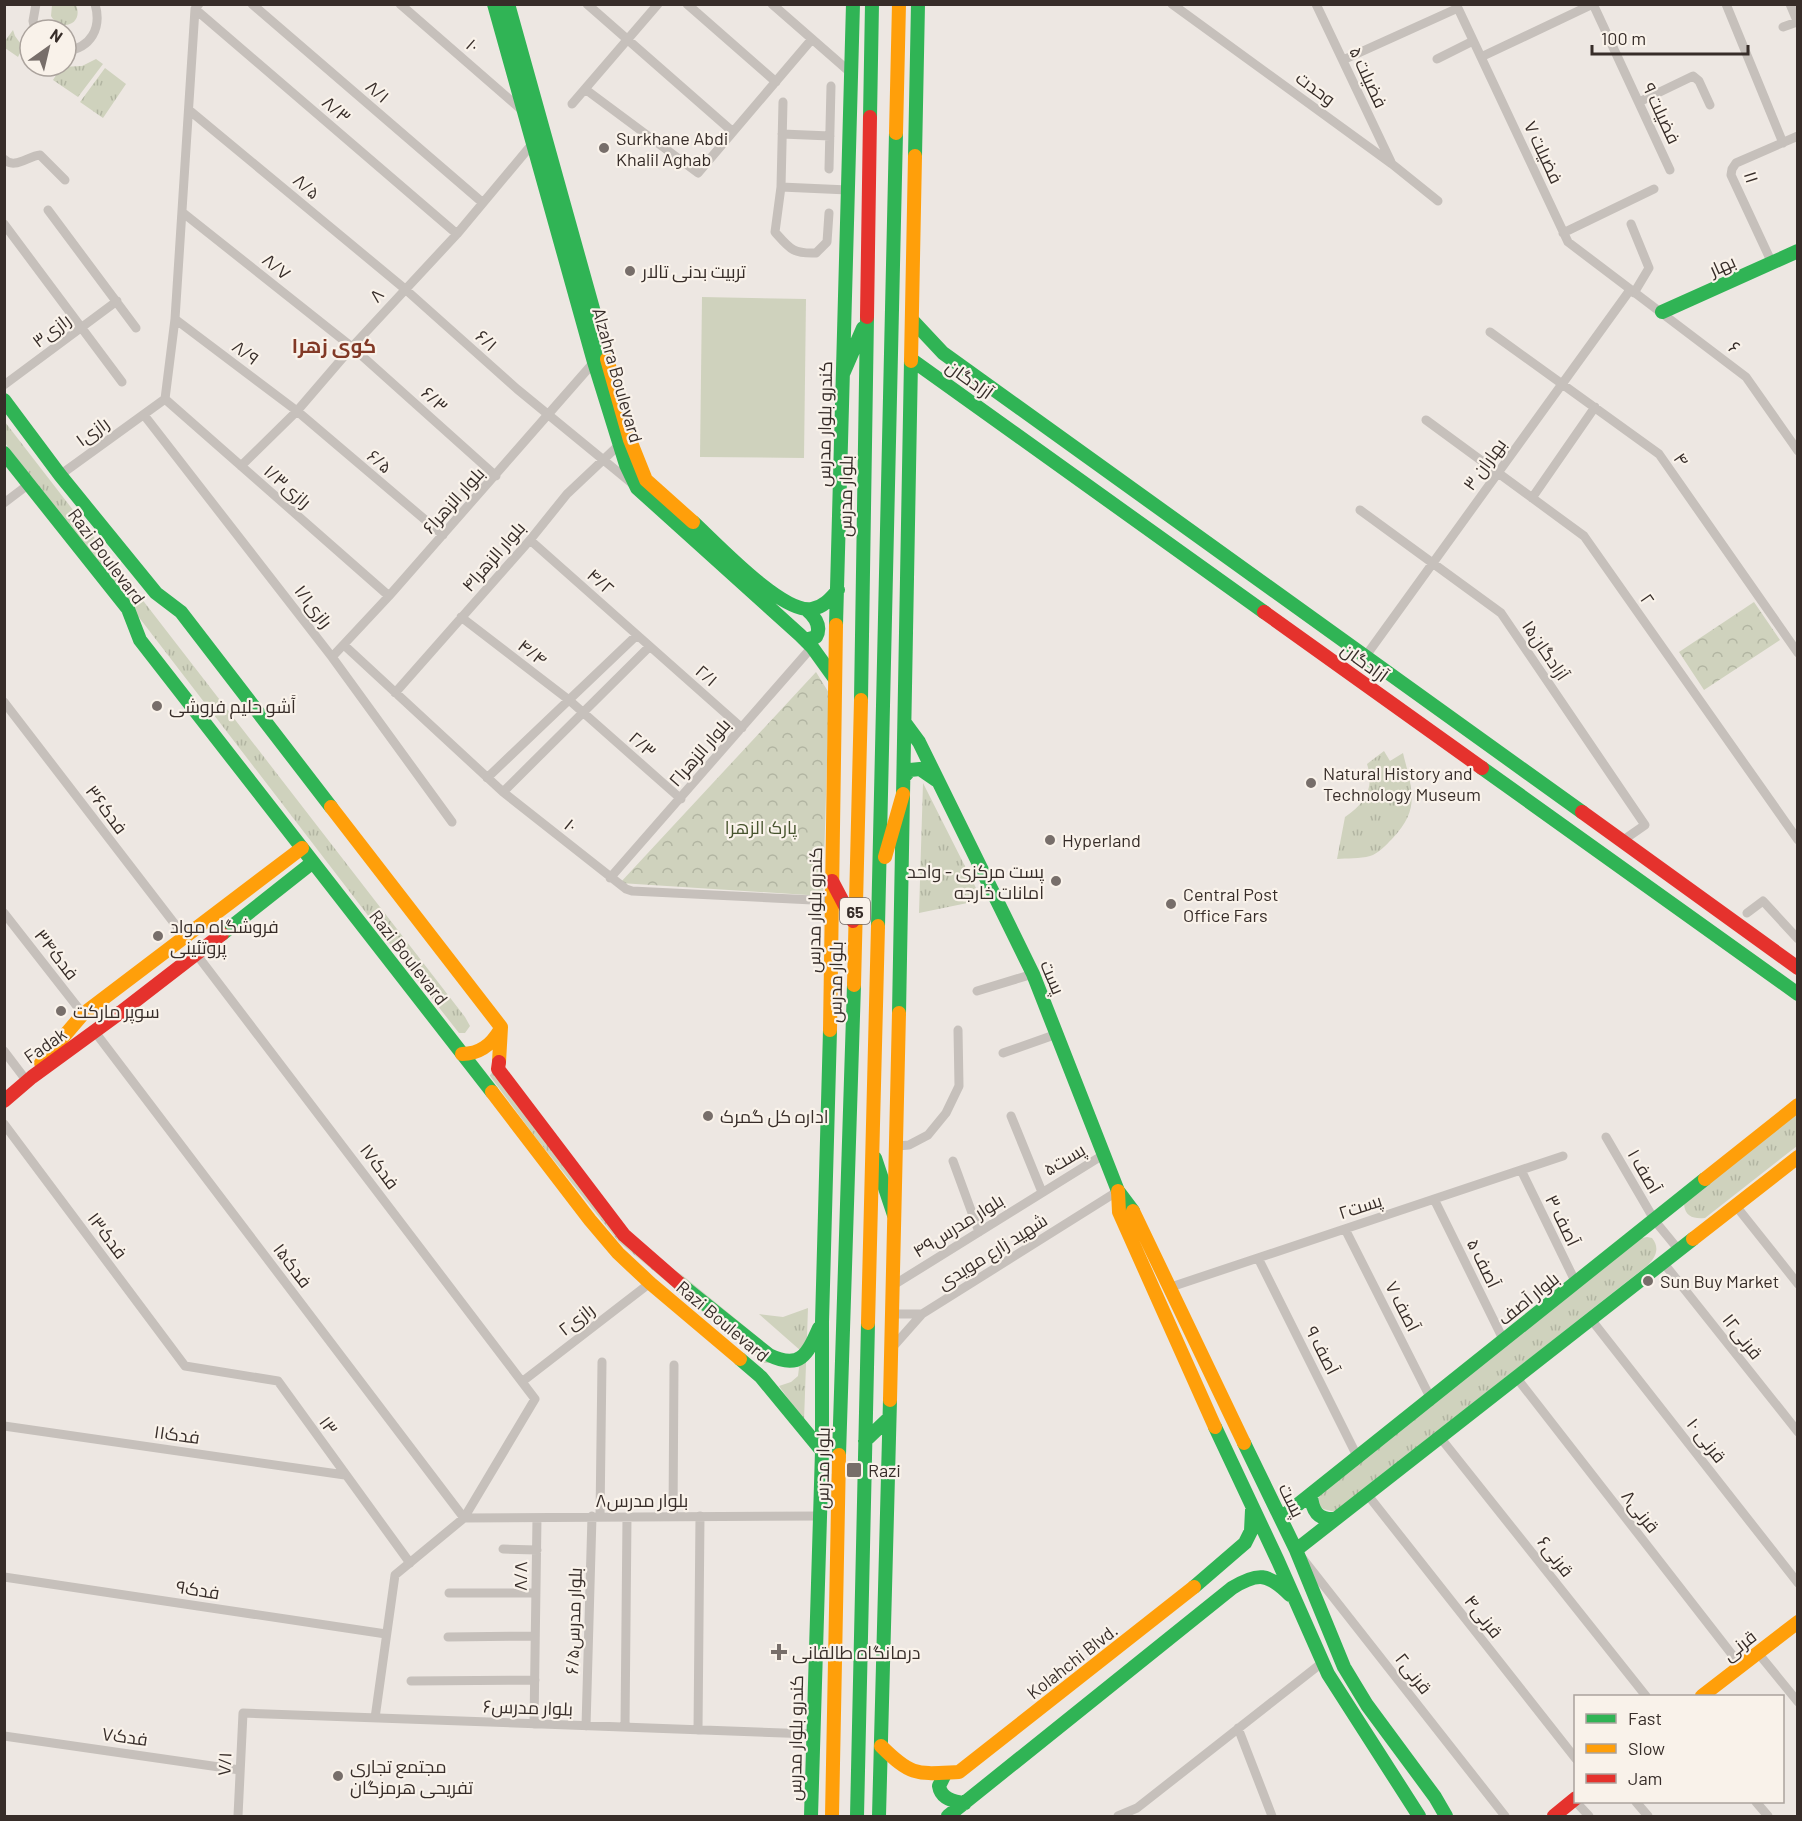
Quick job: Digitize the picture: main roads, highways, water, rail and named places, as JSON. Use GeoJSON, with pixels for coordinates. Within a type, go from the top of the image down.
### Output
{"type":"FeatureCollection","features":[{"type":"Feature","properties":{"kind":"main road","name":"Alzahra Boulevard"},"geometry":{"type":"LineString","coordinates":[[494,4],[594,362],[626,465],[637,488],[808,643],[835,679]]}},
{"type":"Feature","properties":{"kind":"main road","name":"Alzahra Boulevard"},"geometry":{"type":"LineString","coordinates":[[508,4],[630,440],[646,480],[763,586],[783,602],[797,609],[807,610]]}},
{"type":"Feature","properties":{"kind":"main road","name":"کندرو بلوار مدرس"},"geometry":{"type":"LineString","coordinates":[[811,1816],[822,1451],[822,1322],[835,679],[853,4]]}},
{"type":"Feature","properties":{"kind":"main road","name":"بلوار مدرس"},"geometry":{"type":"LineString","coordinates":[[832,1816],[841,1377],[847,1251],[861,724],[872,4]]}},
{"type":"Feature","properties":{"kind":"main road","name":"65"},"geometry":{"type":"LineString","coordinates":[[856,1816],[899,4]]}},
{"type":"Feature","properties":{"kind":"main road"},"geometry":{"type":"LineString","coordinates":[[899,24],[909,4]]}},
{"type":"Feature","properties":{"kind":"main road"},"geometry":{"type":"LineString","coordinates":[[879,1816],[897,1146],[918,4]]}},
{"type":"Feature","properties":{"kind":"main road"},"geometry":{"type":"LineString","coordinates":[[868,194],[895,195]]}},
{"type":"Feature","properties":{"kind":"main road","name":"بهار"},"geometry":{"type":"LineString","coordinates":[[1662,312],[1797,251]]}},
{"type":"Feature","properties":{"kind":"main road"},"geometry":{"type":"LineString","coordinates":[[843,374],[866,320]]}},
{"type":"Feature","properties":{"kind":"main road","name":"آزادگان"},"geometry":{"type":"LineString","coordinates":[[913,321],[943,353],[1795,966]]}},
{"type":"Feature","properties":{"kind":"main road"},"geometry":{"type":"LineString","coordinates":[[931,373],[934,361],[943,353]]}},
{"type":"Feature","properties":{"kind":"main road","name":"آزادگان"},"geometry":{"type":"LineString","coordinates":[[912,360],[1797,994]]}},
{"type":"Feature","properties":{"kind":"main road","name":"Razi Boulevard"},"geometry":{"type":"LineString","coordinates":[[4,399],[60,475],[156,593],[181,612],[501,1027],[498,1069],[592,1196],[624,1235],[663,1270],[769,1355],[780,1361],[792,1363],[803,1358],[810,1349],[822,1322]]}},
{"type":"Feature","properties":{"kind":"main road","name":"Razi Boulevard"},"geometry":{"type":"LineString","coordinates":[[4,453],[128,609],[140,640],[590,1220],[618,1253],[650,1283],[761,1377],[822,1451]]}},
{"type":"Feature","properties":{"kind":"main road"},"geometry":{"type":"LineString","coordinates":[[808,643],[816,635],[819,627],[817,620],[807,610],[831,600],[838,590]]}},
{"type":"Feature","properties":{"kind":"main road","name":"پست"},"geometry":{"type":"LineString","coordinates":[[905,723],[919,742],[940,783],[1033,974],[1118,1191],[1130,1206],[1224,1448],[1323,1662],[1353,1715],[1417,1813]]}},
{"type":"Feature","properties":{"kind":"main road"},"geometry":{"type":"LineString","coordinates":[[904,777],[910,770],[920,769],[940,783]]}},
{"type":"Feature","properties":{"kind":"main road"},"geometry":{"type":"LineString","coordinates":[[1524,798],[1537,781]]}},
{"type":"Feature","properties":{"kind":"main road"},"geometry":{"type":"LineString","coordinates":[[879,877],[903,794]]}},
{"type":"Feature","properties":{"kind":"main road","name":"Fadak"},"geometry":{"type":"LineString","coordinates":[[26,1080],[82,1014],[302,848]]}},
{"type":"Feature","properties":{"kind":"main road","name":"Fadak"},"geometry":{"type":"LineString","coordinates":[[26,1080],[95,1032],[197,955],[313,862]]}},
{"type":"Feature","properties":{"kind":"main road"},"geometry":{"type":"LineString","coordinates":[[272,871],[283,873],[286,883]]}},
{"type":"Feature","properties":{"kind":"main road"},"geometry":{"type":"LineString","coordinates":[[832,880],[854,924]]}},
{"type":"Feature","properties":{"kind":"main road"},"geometry":{"type":"LineString","coordinates":[[462,1054],[471,1055],[489,1046],[501,1027]]}},
{"type":"Feature","properties":{"kind":"main road"},"geometry":{"type":"LineString","coordinates":[[4,1101],[26,1080]]}},
{"type":"Feature","properties":{"kind":"main road","name":"بلوار آصف"},"geometry":{"type":"LineString","coordinates":[[1281,1518],[1655,1221],[1797,1105]]}},
{"type":"Feature","properties":{"kind":"main road"},"geometry":{"type":"LineString","coordinates":[[872,1148],[894,1215]]}},
{"type":"Feature","properties":{"kind":"main road"},"geometry":{"type":"LineString","coordinates":[[1296,1550],[1797,1157]]}},
{"type":"Feature","properties":{"kind":"main road","name":"پست"},"geometry":{"type":"LineString","coordinates":[[1162,1290],[1243,1440],[1281,1518],[1344,1667],[1367,1705],[1435,1797],[1446,1816]]}},
{"type":"Feature","properties":{"kind":"main road"},"geometry":{"type":"LineString","coordinates":[[865,1441],[889,1418]]}},
{"type":"Feature","properties":{"kind":"main road"},"geometry":{"type":"LineString","coordinates":[[1224,1448],[1243,1440]]}},
{"type":"Feature","properties":{"kind":"main road"},"geometry":{"type":"LineString","coordinates":[[1311,1495],[1311,1505],[1317,1515],[1326,1520],[1335,1519]]}},
{"type":"Feature","properties":{"kind":"main road","name":"Kolahchi Blvd."},"geometry":{"type":"LineString","coordinates":[[881,1746],[900,1765],[921,1774],[958,1772],[975,1761],[1212,1572],[1245,1543],[1251,1531],[1252,1508]]}},
{"type":"Feature","properties":{"kind":"main road"},"geometry":{"type":"LineString","coordinates":[[1212,1572],[1223,1574],[1228,1578],[1226,1592]]}},
{"type":"Feature","properties":{"kind":"main road"},"geometry":{"type":"LineString","coordinates":[[948,1816],[1226,1592],[1249,1577],[1265,1576],[1280,1585],[1295,1600]]}},
{"type":"Feature","properties":{"kind":"main road","name":"قرنی"},"geometry":{"type":"LineString","coordinates":[[1703,1695],[1797,1622]]}},
{"type":"Feature","properties":{"kind":"main road"},"geometry":{"type":"LineString","coordinates":[[835,1684],[860,1684]]}},
{"type":"Feature","properties":{"kind":"main road"},"geometry":{"type":"LineString","coordinates":[[945,1774],[940,1780],[939,1787],[942,1794],[957,1803],[965,1803]]}},
{"type":"Feature","properties":{"kind":"main road"},"geometry":{"type":"LineString","coordinates":[[1417,1813],[1428,1816],[1434,1812],[1435,1797]]}},
{"type":"Feature","properties":{"kind":"main road"},"geometry":{"type":"LineString","coordinates":[[1554,1816],[1574,1801]]}},
{"type":"Feature","properties":{"kind":"place","name":"Surkhane Abdi Khalil Aghab"},"geometry":{"type":"Point","coordinates":[604,148]}},
{"type":"Feature","properties":{"kind":"place","name":"تربیت بدنی تالار"},"geometry":{"type":"Point","coordinates":[630,271]}},
{"type":"Feature","properties":{"kind":"place","name":"آَشو حلیم فروشی"},"geometry":{"type":"Point","coordinates":[157,706]}},
{"type":"Feature","properties":{"kind":"place","name":"Natural History and Technology Museum"},"geometry":{"type":"Point","coordinates":[1311,783]}},
{"type":"Feature","properties":{"kind":"place","name":"Hyperland"},"geometry":{"type":"Point","coordinates":[1050,840]}},
{"type":"Feature","properties":{"kind":"place","name":"پست مرکزی - واحد امانات خارجه"},"geometry":{"type":"Point","coordinates":[1056,881]}},
{"type":"Feature","properties":{"kind":"place","name":"Central Post Office Fars"},"geometry":{"type":"Point","coordinates":[1171,904]}},
{"type":"Feature","properties":{"kind":"place","name":"فروشگاه مواد پروتئینی"},"geometry":{"type":"Point","coordinates":[158,936]}},
{"type":"Feature","properties":{"kind":"place","name":"سوپر مارکت"},"geometry":{"type":"Point","coordinates":[61,1011]}},
{"type":"Feature","properties":{"kind":"place","name":"اداره کل گمرک"},"geometry":{"type":"Point","coordinates":[708,1116]}},
{"type":"Feature","properties":{"kind":"place","name":"Sun Buy Market"},"geometry":{"type":"Point","coordinates":[1648,1281]}},
{"type":"Feature","properties":{"kind":"place","name":"Razi"},"geometry":{"type":"Point","coordinates":[854,1470]}},
{"type":"Feature","properties":{"kind":"place","name":"درمانگاه طالقانی"},"geometry":{"type":"Point","coordinates":[779,1652]}},
{"type":"Feature","properties":{"kind":"place","name":"مجتمع تجاری تفریحی هرمزگان"},"geometry":{"type":"Point","coordinates":[338,1776]}},
{"type":"Feature","properties":{"kind":"district","name":"کوی زهرا"},"geometry":{"type":"Point","coordinates":[334,345]}},
{"type":"Feature","properties":{"kind":"park label","name":"پارک الزهرا"},"geometry":{"type":"Point","coordinates":[761,827]}}]}
